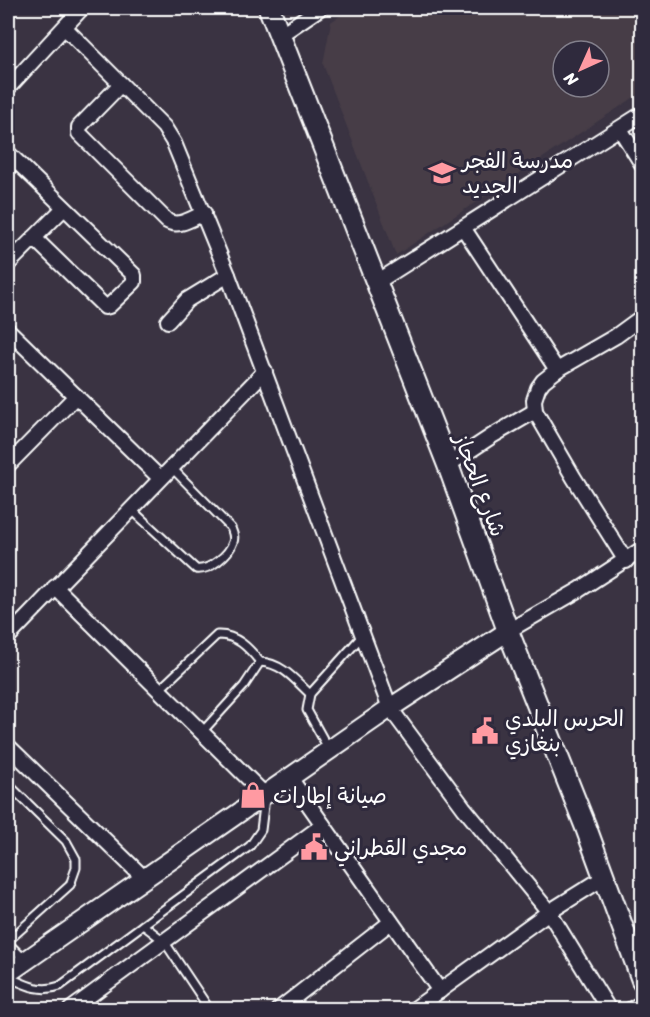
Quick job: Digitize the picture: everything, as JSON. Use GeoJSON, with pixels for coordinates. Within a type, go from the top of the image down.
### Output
{"type":"FeatureCollection","features":[{"type":"Feature","properties":{"kind":"main road","name":"شارع الحجاز"},"geometry":{"type":"LineString","coordinates":[[269,8],[448,465],[508,631],[605,877],[642,980]]}},
{"type":"Feature","properties":{"kind":"street"},"geometry":{"type":"LineString","coordinates":[[8,88],[82,8]]}},
{"type":"Feature","properties":{"kind":"street"},"geometry":{"type":"LineString","coordinates":[[280,35],[320,8]]}},
{"type":"Feature","properties":{"kind":"street"},"geometry":{"type":"LineString","coordinates":[[65,28],[164,128],[174,143],[204,213],[265,371],[390,708],[465,808],[549,912],[609,1010]]}},
{"type":"Feature","properties":{"kind":"street"},"geometry":{"type":"LineString","coordinates":[[121,84],[79,127],[79,133],[167,221],[172,224],[181,223],[204,213]]}},
{"type":"Feature","properties":{"kind":"street"},"geometry":{"type":"LineString","coordinates":[[377,282],[464,229],[642,114]]}},
{"type":"Feature","properties":{"kind":"street"},"geometry":{"type":"LineString","coordinates":[[620,129],[642,164]]}},
{"type":"Feature","properties":{"kind":"street"},"geometry":{"type":"LineString","coordinates":[[8,153],[134,275],[134,282],[109,306],[105,307],[34,238]]}},
{"type":"Feature","properties":{"kind":"street"},"geometry":{"type":"LineString","coordinates":[[8,264],[64,208]]}},
{"type":"Feature","properties":{"kind":"street"},"geometry":{"type":"LineString","coordinates":[[464,229],[557,370]]}},
{"type":"Feature","properties":{"kind":"street"},"geometry":{"type":"LineString","coordinates":[[168,321],[187,300],[228,275]]}},
{"type":"Feature","properties":{"kind":"street"},"geometry":{"type":"LineString","coordinates":[[626,561],[535,411],[534,400],[538,388],[557,370],[616,336],[642,317]]}},
{"type":"Feature","properties":{"kind":"street"},"geometry":{"type":"LineString","coordinates":[[8,330],[160,478]]}},
{"type":"Feature","properties":{"kind":"street"},"geometry":{"type":"LineString","coordinates":[[8,637],[265,371]]}},
{"type":"Feature","properties":{"kind":"street"},"geometry":{"type":"LineString","coordinates":[[8,465],[76,396]]}},
{"type":"Feature","properties":{"kind":"street"},"geometry":{"type":"LineString","coordinates":[[448,465],[535,411]]}},
{"type":"Feature","properties":{"kind":"street"},"geometry":{"type":"LineString","coordinates":[[8,975],[390,708],[508,631],[626,561],[642,549]]}},
{"type":"Feature","properties":{"kind":"street"},"geometry":{"type":"LineString","coordinates":[[55,587],[265,795]]}},
{"type":"Feature","properties":{"kind":"street"},"geometry":{"type":"LineString","coordinates":[[8,746],[144,878]]}},
{"type":"Feature","properties":{"kind":"street"},"geometry":{"type":"LineString","coordinates":[[290,778],[440,991]]}},
{"type":"Feature","properties":{"kind":"street"},"geometry":{"type":"LineString","coordinates":[[70,1010],[323,825]]}},
{"type":"Feature","properties":{"kind":"street"},"geometry":{"type":"LineString","coordinates":[[413,1010],[549,912],[605,877]]}},
{"type":"Feature","properties":{"kind":"street"},"geometry":{"type":"LineString","coordinates":[[278,1010],[293,1005],[391,922]]}},
{"type":"Feature","properties":{"kind":"street"},"geometry":{"type":"LineString","coordinates":[[630,1010],[642,1003]]}},
{"type":"Feature","properties":{"kind":"lane"},"geometry":{"type":"LineString","coordinates":[[131,509],[196,569],[204,570],[212,567],[233,544],[234,536],[231,528],[171,467]]}},
{"type":"Feature","properties":{"kind":"lane"},"geometry":{"type":"LineString","coordinates":[[159,690],[217,635],[226,634],[234,637],[260,662]]}},
{"type":"Feature","properties":{"kind":"lane"},"geometry":{"type":"LineString","coordinates":[[330,750],[307,710],[309,694],[362,636]]}},
{"type":"Feature","properties":{"kind":"lane"},"geometry":{"type":"LineString","coordinates":[[260,662],[270,662],[282,668],[309,694]]}},
{"type":"Feature","properties":{"kind":"lane"},"geometry":{"type":"LineString","coordinates":[[202,732],[244,686],[260,662]]}},
{"type":"Feature","properties":{"kind":"lane"},"geometry":{"type":"LineString","coordinates":[[8,784],[66,841],[76,860],[75,877],[70,885],[8,942],[25,961]]}},
{"type":"Feature","properties":{"kind":"lane"},"geometry":{"type":"LineString","coordinates":[[8,975],[29,987],[49,990],[60,986],[254,842],[263,822],[265,795]]}},
{"type":"Feature","properties":{"kind":"lane"},"geometry":{"type":"LineString","coordinates":[[142,925],[164,941],[210,1010]]}},
{"type":"Feature","properties":{"kind":"shaded area","name":"مدرسة الفجر الجديد"},"geometry":{"type":"Polygon","coordinates":[[[352,8],[642,8],[642,92],[396,255],[323,64],[331,22],[352,8]]]}},
{"type":"Feature","properties":{"kind":"place","name":"مدرسة الفجر الجديد"},"geometry":{"type":"Point","coordinates":[442,173]}},
{"type":"Feature","properties":{"kind":"place","name":"الحرس البلدي بنغازي"},"geometry":{"type":"Point","coordinates":[485,731]}},
{"type":"Feature","properties":{"kind":"place","name":"صيانة إطارات"},"geometry":{"type":"Point","coordinates":[253,795]}},
{"type":"Feature","properties":{"kind":"place","name":"مجدي القطراني"},"geometry":{"type":"Point","coordinates":[314,847]}}]}
